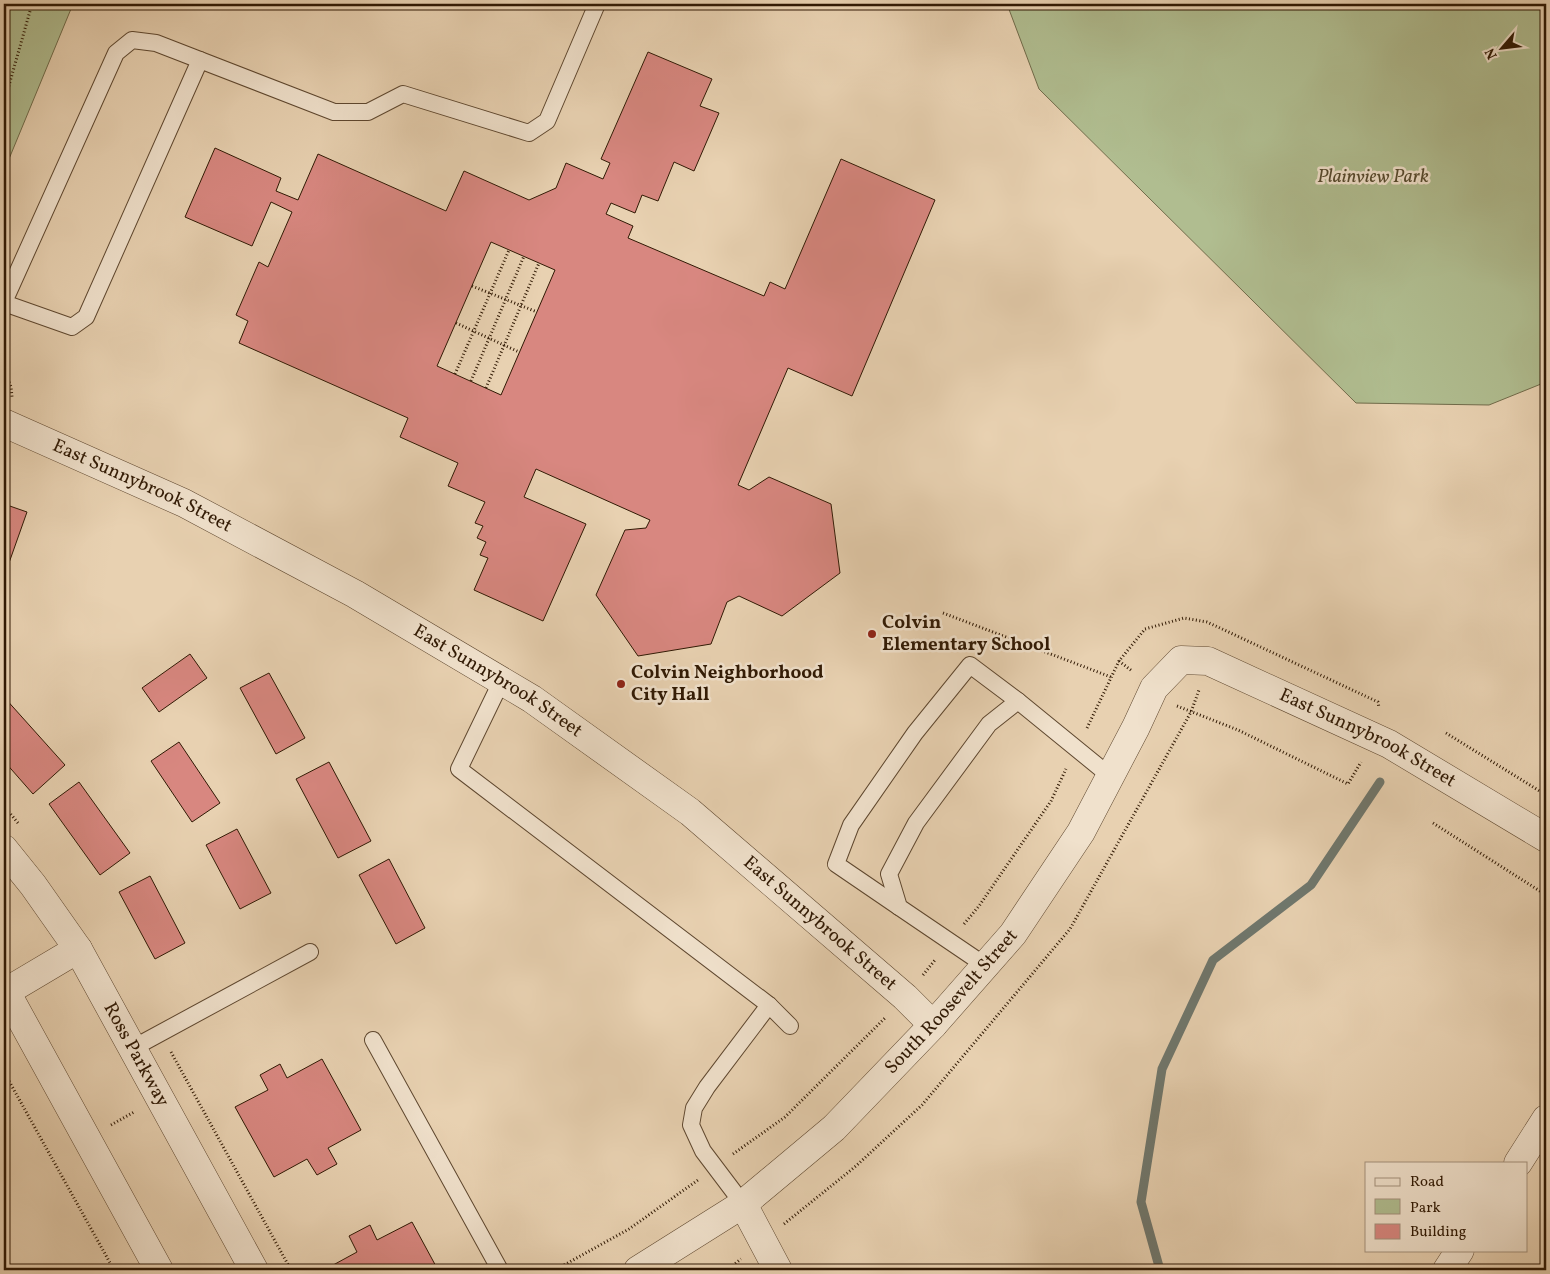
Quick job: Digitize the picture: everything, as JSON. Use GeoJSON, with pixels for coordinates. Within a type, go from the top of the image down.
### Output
{"type":"FeatureCollection","features":[{"type":"Feature","properties":{"kind":"street","name":"East Sunnybrook Street"},"geometry":{"type":"LineString","coordinates":[[4,422],[184,503],[355,594],[532,700],[690,812],[898,991],[933,1025]]}},
{"type":"Feature","properties":{"kind":"street","name":"East Sunnybrook Street"},"geometry":{"type":"LineString","coordinates":[[1181,660],[1208,660],[1389,744],[1546,838]]}},
{"type":"Feature","properties":{"kind":"street","name":"South Roosevelt Street"},"geometry":{"type":"LineString","coordinates":[[638,1270],[743,1204],[834,1128],[933,1025],[986,966],[1013,934],[1082,832],[1154,688],[1181,660]]}},
{"type":"Feature","properties":{"kind":"street","name":"Ross Parkway"},"geometry":{"type":"LineString","coordinates":[[4,849],[78,949],[254,1270]]}},
{"type":"Feature","properties":{"kind":"street"},"geometry":{"type":"LineString","coordinates":[[78,949],[4,991],[159,1270]]}},
{"type":"Feature","properties":{"kind":"street"},"geometry":{"type":"LineString","coordinates":[[1519,1162],[1544,1126]]}},
{"type":"Feature","properties":{"kind":"street"},"geometry":{"type":"LineString","coordinates":[[743,1204],[778,1270]]}},
{"type":"Feature","properties":{"kind":"street"},"geometry":{"type":"LineString","coordinates":[[1447,1270],[1459,1252]]}},
{"type":"Feature","properties":{"kind":"lane"},"geometry":{"type":"LineString","coordinates":[[200,60],[86,317],[72,326],[4,303],[116,53],[132,40],[156,43],[200,60],[334,112],[368,112],[403,94],[529,133],[547,121],[597,4]]}},
{"type":"Feature","properties":{"kind":"lane"},"geometry":{"type":"LineString","coordinates":[[986,966],[836,864],[851,825],[915,733],[970,665],[1018,701],[1110,776]]}},
{"type":"Feature","properties":{"kind":"lane"},"geometry":{"type":"LineString","coordinates":[[502,682],[459,769],[769,1005],[790,1026]]}},
{"type":"Feature","properties":{"kind":"lane"},"geometry":{"type":"LineString","coordinates":[[900,908],[889,874],[916,823],[989,724],[1018,701]]}},
{"type":"Feature","properties":{"kind":"lane"},"geometry":{"type":"LineString","coordinates":[[133,1048],[310,952]]}},
{"type":"Feature","properties":{"kind":"lane"},"geometry":{"type":"LineString","coordinates":[[743,1204],[703,1151],[691,1125],[694,1108],[707,1087],[769,1005]]}},
{"type":"Feature","properties":{"kind":"lane"},"geometry":{"type":"LineString","coordinates":[[373,1040],[500,1270]]}},
{"type":"Feature","properties":{"kind":"path"},"geometry":{"type":"LineString","coordinates":[[4,103],[32,4]]}},
{"type":"Feature","properties":{"kind":"path"},"geometry":{"type":"LineString","coordinates":[[455,374],[509,250]]}},
{"type":"Feature","properties":{"kind":"path"},"geometry":{"type":"LineString","coordinates":[[471,381],[524,256]]}},
{"type":"Feature","properties":{"kind":"path"},"geometry":{"type":"LineString","coordinates":[[486,388],[539,263]]}},
{"type":"Feature","properties":{"kind":"path"},"geometry":{"type":"LineString","coordinates":[[472,286],[537,312]]}},
{"type":"Feature","properties":{"kind":"path"},"geometry":{"type":"LineString","coordinates":[[456,323],[519,352]]}},
{"type":"Feature","properties":{"kind":"path"},"geometry":{"type":"LineString","coordinates":[[943,613],[1111,677]]}},
{"type":"Feature","properties":{"kind":"path"},"geometry":{"type":"LineString","coordinates":[[1446,733],[1546,795]]}},
{"type":"Feature","properties":{"kind":"path"},"geometry":{"type":"LineString","coordinates":[[1433,823],[1546,894]]}},
{"type":"Feature","properties":{"kind":"path"},"geometry":{"type":"LineString","coordinates":[[4,1072],[114,1270]]}},
{"type":"Feature","properties":{"kind":"path"},"geometry":{"type":"LineString","coordinates":[[86,1138],[160,1098]]}},
{"type":"Feature","properties":{"kind":"green space"},"geometry":{"type":"Polygon","coordinates":[[[4,4],[73,4],[4,171],[4,4]]]}},
{"type":"Feature","properties":{"kind":"green space","name":"Plainview Park"},"geometry":{"type":"Polygon","coordinates":[[[1007,4],[1546,4],[1546,382],[1489,405],[1356,403],[1039,89],[1007,4]]]}},
{"type":"Feature","properties":{"kind":"building"},"geometry":{"type":"Polygon","coordinates":[[[648,52],[712,79],[700,106],[719,113],[694,171],[674,162],[658,201],[642,195],[635,213],[611,203],[606,214],[633,226],[628,238],[764,296],[770,282],[785,289],[841,159],[935,200],[852,396],[788,368],[738,485],[749,490],[769,477],[831,504],[840,573],[782,616],[739,596],[727,602],[711,644],[638,656],[596,595],[625,530],[646,528],[650,520],[536,469],[524,497],[586,524],[543,621],[474,590],[488,558],[480,555],[486,542],[477,538],[483,526],[475,523],[485,502],[448,486],[458,463],[400,437],[408,418],[239,343],[248,321],[236,315],[259,262],[268,267],[292,212],[271,202],[252,246],[185,217],[215,148],[281,178],[276,191],[298,200],[318,154],[446,211],[464,171],[529,200],[556,188],[566,163],[603,179],[610,163],[601,159],[648,52]],[[491,242],[437,366],[501,395],[555,270],[491,242]]]}},
{"type":"Feature","properties":{"kind":"building"},"geometry":{"type":"Polygon","coordinates":[[[4,504],[27,512],[4,577],[4,504]]]}},
{"type":"Feature","properties":{"kind":"building"},"geometry":{"type":"Polygon","coordinates":[[[190,654],[207,678],[159,712],[142,688],[190,654]]]}},
{"type":"Feature","properties":{"kind":"building"},"geometry":{"type":"Polygon","coordinates":[[[269,673],[305,738],[276,754],[240,688],[269,673]]]}},
{"type":"Feature","properties":{"kind":"building"},"geometry":{"type":"Polygon","coordinates":[[[4,697],[65,765],[33,794],[4,761],[4,697]]]}},
{"type":"Feature","properties":{"kind":"building"},"geometry":{"type":"Polygon","coordinates":[[[179,742],[220,803],[192,822],[151,761],[179,742]]]}},
{"type":"Feature","properties":{"kind":"building"},"geometry":{"type":"Polygon","coordinates":[[[329,762],[371,841],[338,858],[296,779],[329,762]]]}},
{"type":"Feature","properties":{"kind":"building"},"geometry":{"type":"Polygon","coordinates":[[[79,782],[130,853],[100,875],[49,804],[79,782]]]}},
{"type":"Feature","properties":{"kind":"building"},"geometry":{"type":"Polygon","coordinates":[[[237,829],[271,893],[240,909],[206,845],[237,829]]]}},
{"type":"Feature","properties":{"kind":"building"},"geometry":{"type":"Polygon","coordinates":[[[389,859],[425,928],[396,944],[359,875],[389,859]]]}},
{"type":"Feature","properties":{"kind":"building"},"geometry":{"type":"Polygon","coordinates":[[[150,876],[185,943],[155,959],[119,892],[150,876]]]}},
{"type":"Feature","properties":{"kind":"building"},"geometry":{"type":"Polygon","coordinates":[[[322,1059],[361,1130],[328,1148],[337,1164],[317,1175],[307,1159],[274,1177],[235,1107],[268,1090],[260,1075],[280,1064],[287,1078],[322,1059]]]}},
{"type":"Feature","properties":{"kind":"building"},"geometry":{"type":"Polygon","coordinates":[[[412,1222],[438,1270],[324,1270],[357,1252],[349,1236],[370,1225],[377,1240],[412,1222]]]}},
{"type":"Feature","properties":{"kind":"waterway"},"geometry":{"type":"LineString","coordinates":[[1160,1270],[1141,1202],[1162,1069],[1213,960],[1311,885],[1380,782]]}},
{"type":"Feature","properties":{"kind":"place","name":"Colvin Elementary School"},"geometry":{"type":"Point","coordinates":[872,634]}},
{"type":"Feature","properties":{"kind":"place","name":"Colvin Neighborhood City Hall"},"geometry":{"type":"Point","coordinates":[621,684]}}]}
